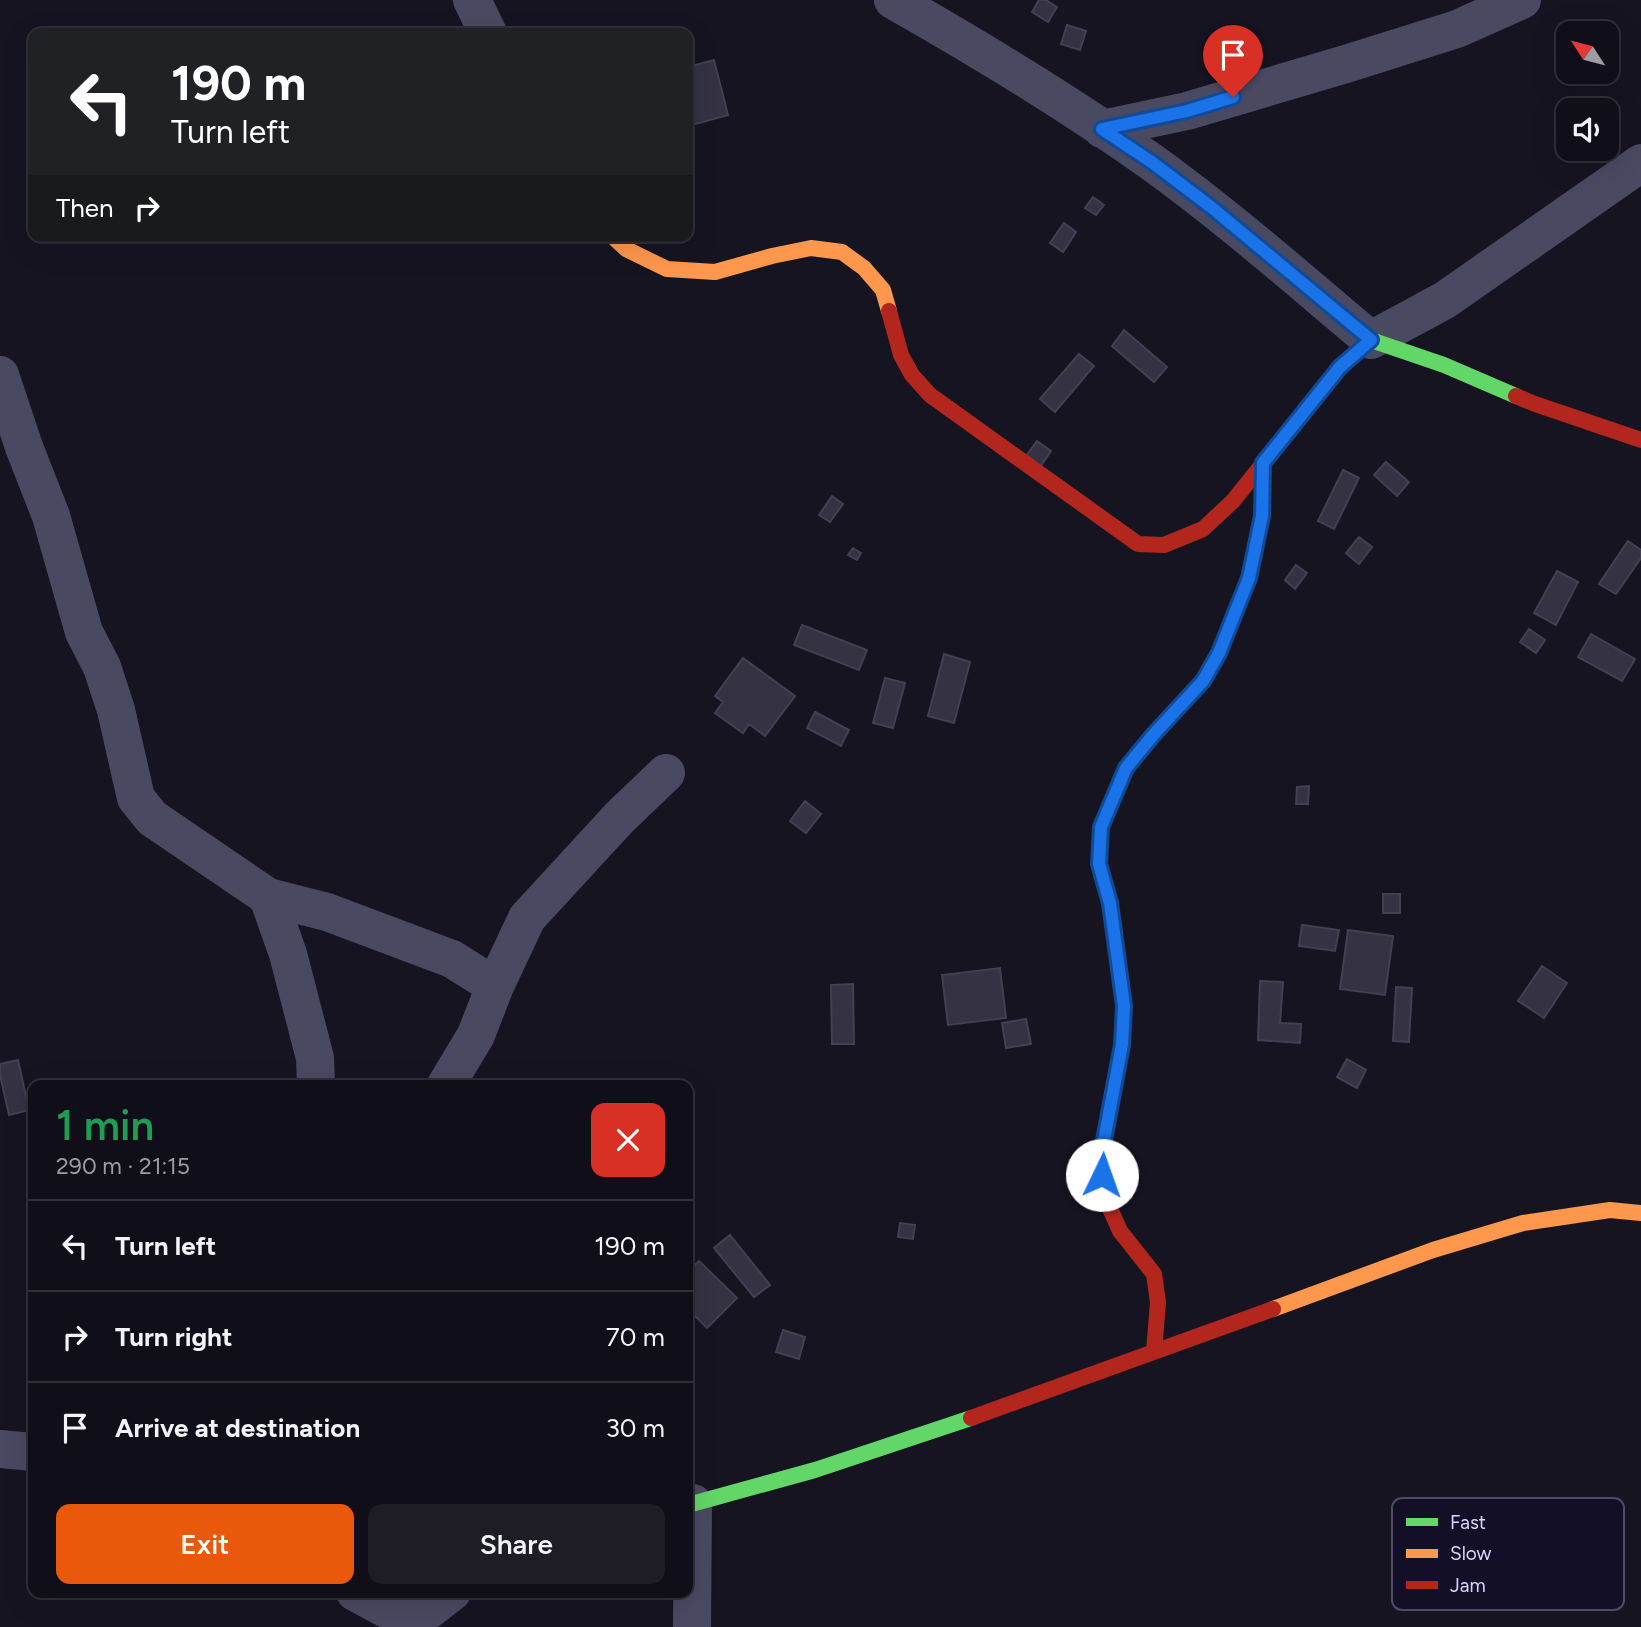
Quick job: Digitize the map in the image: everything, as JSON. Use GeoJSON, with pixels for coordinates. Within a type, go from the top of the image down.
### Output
{"type":"FeatureCollection","features":[{"type":"Feature","properties":{"kind":"street"},"geometry":{"type":"LineString","coordinates":[[472,0],[486,28]]}},
{"type":"Feature","properties":{"kind":"street"},"geometry":{"type":"LineString","coordinates":[[893,0],[961,39],[1153,163],[1211,207],[1371,340],[1444,365],[1535,404],[1641,440]]}},
{"type":"Feature","properties":{"kind":"street"},"geometry":{"type":"LineString","coordinates":[[949,0],[961,39]]}},
{"type":"Feature","properties":{"kind":"street"},"geometry":{"type":"LineString","coordinates":[[1102,129],[1187,111],[1349,63],[1457,29],[1522,0]]}},
{"type":"Feature","properties":{"kind":"street"},"geometry":{"type":"LineString","coordinates":[[618,242],[626,249],[667,269],[715,272],[811,248],[842,252],[864,268],[883,290],[901,355],[912,375],[930,395],[1138,544],[1164,545],[1203,529],[1233,501],[1340,367],[1371,340],[1445,300],[1641,163]]}},
{"type":"Feature","properties":{"kind":"street"},"geometry":{"type":"LineString","coordinates":[[0,375],[51,516],[84,632],[102,667],[116,709],[136,798],[152,818],[268,897],[327,912],[452,959],[495,986]]}},
{"type":"Feature","properties":{"kind":"street"},"geometry":{"type":"LineString","coordinates":[[1154,1352],[1158,1302],[1154,1274],[1120,1231],[1104,1195],[1101,1156],[1122,1045],[1124,1006],[1110,903],[1099,864],[1101,827],[1126,768],[1203,681],[1219,653],[1249,578],[1262,516],[1263,463]]}},
{"type":"Feature","properties":{"kind":"street"},"geometry":{"type":"LineString","coordinates":[[449,1080],[476,1035],[495,986],[527,918],[620,818],[666,774]]}},
{"type":"Feature","properties":{"kind":"street"},"geometry":{"type":"LineString","coordinates":[[268,897],[288,954],[316,1058],[316,1080]]}},
{"type":"Feature","properties":{"kind":"street"},"geometry":{"type":"LineString","coordinates":[[693,1503],[828,1465],[995,1410],[1433,1250],[1523,1223],[1609,1210],[1641,1213]]}},
{"type":"Feature","properties":{"kind":"street"},"geometry":{"type":"LineString","coordinates":[[0,1448],[28,1451]]}},
{"type":"Feature","properties":{"kind":"street"},"geometry":{"type":"LineString","coordinates":[[365,1598],[409,1626],[444,1598]]}},
{"type":"Feature","properties":{"kind":"street"},"geometry":{"type":"LineString","coordinates":[[692,1598],[692,1627]]}},
{"type":"Feature","properties":{"kind":"building"},"geometry":{"type":"Polygon","coordinates":[[[1039,0],[1046,0],[1057,7],[1048,22],[1032,12],[1039,0]]]}},
{"type":"Feature","properties":{"kind":"building"},"geometry":{"type":"Polygon","coordinates":[[[1067,25],[1086,31],[1080,50],[1061,44],[1067,25]]]}},
{"type":"Feature","properties":{"kind":"building"},"geometry":{"type":"Polygon","coordinates":[[[714,60],[728,115],[693,125],[693,66],[714,60]]]}},
{"type":"Feature","properties":{"kind":"building"},"geometry":{"type":"Polygon","coordinates":[[[1093,197],[1104,205],[1096,215],[1085,208],[1093,197]]]}},
{"type":"Feature","properties":{"kind":"building"},"geometry":{"type":"Polygon","coordinates":[[[1064,223],[1076,232],[1063,252],[1050,243],[1064,223]]]}},
{"type":"Feature","properties":{"kind":"building"},"geometry":{"type":"Polygon","coordinates":[[[1124,330],[1167,367],[1154,382],[1112,346],[1124,330]]]}},
{"type":"Feature","properties":{"kind":"building"},"geometry":{"type":"Polygon","coordinates":[[[1079,354],[1094,366],[1055,412],[1040,399],[1079,354]]]}},
{"type":"Feature","properties":{"kind":"building"},"geometry":{"type":"Polygon","coordinates":[[[1037,441],[1051,451],[1040,467],[1026,456],[1037,441]]]}},
{"type":"Feature","properties":{"kind":"building"},"geometry":{"type":"Polygon","coordinates":[[[1386,462],[1409,482],[1397,496],[1374,475],[1386,462]]]}},
{"type":"Feature","properties":{"kind":"building"},"geometry":{"type":"Polygon","coordinates":[[[1343,470],[1359,478],[1334,529],[1318,521],[1343,470]]]}},
{"type":"Feature","properties":{"kind":"building"},"geometry":{"type":"Polygon","coordinates":[[[832,496],[843,504],[830,522],[819,515],[832,496]]]}},
{"type":"Feature","properties":{"kind":"building"},"geometry":{"type":"Polygon","coordinates":[[[1359,537],[1372,547],[1359,564],[1346,553],[1359,537]]]}},
{"type":"Feature","properties":{"kind":"building"},"geometry":{"type":"Polygon","coordinates":[[[1628,541],[1641,550],[1641,558],[1616,594],[1599,584],[1628,541]]]}},
{"type":"Feature","properties":{"kind":"building"},"geometry":{"type":"Polygon","coordinates":[[[853,548],[861,553],[857,560],[848,555],[853,548]]]}},
{"type":"Feature","properties":{"kind":"building"},"geometry":{"type":"Polygon","coordinates":[[[1296,565],[1307,573],[1295,589],[1285,580],[1296,565]]]}},
{"type":"Feature","properties":{"kind":"building"},"geometry":{"type":"Polygon","coordinates":[[[1557,571],[1578,582],[1556,625],[1534,613],[1557,571]]]}},
{"type":"Feature","properties":{"kind":"building"},"geometry":{"type":"Polygon","coordinates":[[[802,625],[867,650],[859,670],[794,645],[802,625]]]}},
{"type":"Feature","properties":{"kind":"building"},"geometry":{"type":"Polygon","coordinates":[[[1529,629],[1545,640],[1536,653],[1520,642],[1529,629]]]}},
{"type":"Feature","properties":{"kind":"building"},"geometry":{"type":"Polygon","coordinates":[[[1591,634],[1635,659],[1622,681],[1578,657],[1591,634]]]}},
{"type":"Feature","properties":{"kind":"building"},"geometry":{"type":"Polygon","coordinates":[[[944,654],[970,662],[954,723],[928,716],[944,654]]]}},
{"type":"Feature","properties":{"kind":"building"},"geometry":{"type":"Polygon","coordinates":[[[743,658],[795,696],[765,736],[749,724],[743,733],[715,713],[723,702],[715,696],[743,658]]]}},
{"type":"Feature","properties":{"kind":"building"},"geometry":{"type":"Polygon","coordinates":[[[885,678],[905,683],[893,728],[873,723],[885,678]]]}},
{"type":"Feature","properties":{"kind":"building"},"geometry":{"type":"Polygon","coordinates":[[[815,712],[849,730],[841,746],[807,728],[815,712]]]}},
{"type":"Feature","properties":{"kind":"building"},"geometry":{"type":"Polygon","coordinates":[[[1309,786],[1308,804],[1296,804],[1297,787],[1309,786]]]}},
{"type":"Feature","properties":{"kind":"building"},"geometry":{"type":"Polygon","coordinates":[[[805,801],[821,814],[806,833],[790,821],[805,801]]]}},
{"type":"Feature","properties":{"kind":"building"},"geometry":{"type":"Polygon","coordinates":[[[1383,894],[1400,894],[1400,913],[1383,913],[1383,894]]]}},
{"type":"Feature","properties":{"kind":"building"},"geometry":{"type":"Polygon","coordinates":[[[1302,925],[1339,930],[1335,951],[1299,946],[1302,925]]]}},
{"type":"Feature","properties":{"kind":"building"},"geometry":{"type":"Polygon","coordinates":[[[1348,930],[1393,936],[1385,995],[1340,989],[1348,930]]]}},
{"type":"Feature","properties":{"kind":"building"},"geometry":{"type":"Polygon","coordinates":[[[1542,966],[1567,983],[1544,1018],[1518,1001],[1542,966]]]}},
{"type":"Feature","properties":{"kind":"building"},"geometry":{"type":"Polygon","coordinates":[[[1000,968],[1006,1018],[948,1025],[942,975],[1000,968]]]}},
{"type":"Feature","properties":{"kind":"building"},"geometry":{"type":"Polygon","coordinates":[[[1260,981],[1283,982],[1280,1023],[1301,1024],[1300,1043],[1258,1040],[1260,981]]]}},
{"type":"Feature","properties":{"kind":"building"},"geometry":{"type":"Polygon","coordinates":[[[853,984],[854,1044],[832,1044],[831,985],[853,984]]]}},
{"type":"Feature","properties":{"kind":"building"},"geometry":{"type":"Polygon","coordinates":[[[1396,987],[1412,988],[1409,1042],[1393,1041],[1396,987]]]}},
{"type":"Feature","properties":{"kind":"building"},"geometry":{"type":"Polygon","coordinates":[[[1026,1019],[1031,1044],[1006,1048],[1002,1023],[1026,1019]]]}},
{"type":"Feature","properties":{"kind":"building"},"geometry":{"type":"Polygon","coordinates":[[[1347,1059],[1366,1070],[1357,1088],[1337,1077],[1347,1059]]]}},
{"type":"Feature","properties":{"kind":"building"},"geometry":{"type":"Polygon","coordinates":[[[18,1060],[28,1110],[9,1115],[0,1064],[18,1060]]]}},
{"type":"Feature","properties":{"kind":"building"},"geometry":{"type":"Polygon","coordinates":[[[900,1223],[915,1225],[913,1239],[898,1237],[900,1223]]]}},
{"type":"Feature","properties":{"kind":"building"},"geometry":{"type":"Polygon","coordinates":[[[730,1235],[770,1285],[754,1297],[714,1248],[730,1235]]]}},
{"type":"Feature","properties":{"kind":"building"},"geometry":{"type":"Polygon","coordinates":[[[699,1261],[737,1298],[707,1328],[693,1314],[693,1267],[699,1261]]]}},
{"type":"Feature","properties":{"kind":"building"},"geometry":{"type":"Polygon","coordinates":[[[783,1330],[805,1337],[799,1359],[776,1352],[783,1330]]]}},
{"type":"Feature","properties":{"kind":"traffic: fast"},"geometry":{"type":"LineString","coordinates":[[1270,455],[1340,367],[1371,340],[1444,365],[1516,396]]}},
{"type":"Feature","properties":{"kind":"traffic: fast"},"geometry":{"type":"LineString","coordinates":[[1113,927],[1110,903],[1099,864],[1101,827],[1126,768],[1203,681],[1219,653],[1249,578],[1262,516],[1263,463]]}},
{"type":"Feature","properties":{"kind":"traffic: fast"},"geometry":{"type":"LineString","coordinates":[[693,1504],[815,1470],[971,1418]]}},
{"type":"Feature","properties":{"kind":"traffic: slow"},"geometry":{"type":"LineString","coordinates":[[618,242],[626,249],[667,269],[715,272],[811,248],[842,252],[864,268],[883,290],[889,311]]}},
{"type":"Feature","properties":{"kind":"traffic: slow"},"geometry":{"type":"LineString","coordinates":[[1273,1309],[1433,1250],[1523,1223],[1610,1210],[1641,1213]]}},
{"type":"Feature","properties":{"kind":"traffic: jam"},"geometry":{"type":"LineString","coordinates":[[889,311],[901,355],[912,375],[930,395],[1138,544],[1164,545],[1203,529],[1233,501],[1270,455]]}},
{"type":"Feature","properties":{"kind":"traffic: jam"},"geometry":{"type":"LineString","coordinates":[[1516,396],[1641,440]]}},
{"type":"Feature","properties":{"kind":"traffic: jam"},"geometry":{"type":"LineString","coordinates":[[1113,927],[1124,1006],[1122,1045],[1101,1156],[1104,1195],[1120,1231],[1154,1274],[1158,1302],[1154,1352]]}},
{"type":"Feature","properties":{"kind":"traffic: jam"},"geometry":{"type":"LineString","coordinates":[[971,1418],[1273,1309]]}},
{"type":"Feature","properties":{"kind":"route"},"geometry":{"type":"LineString","coordinates":[[1102,1175],[1101,1156],[1122,1045],[1124,1006],[1110,903],[1099,864],[1101,827],[1126,768],[1203,681],[1219,653],[1249,578],[1262,516],[1263,463],[1340,367],[1371,340],[1211,207],[1102,129],[1187,111],[1233,97]]}}]}
